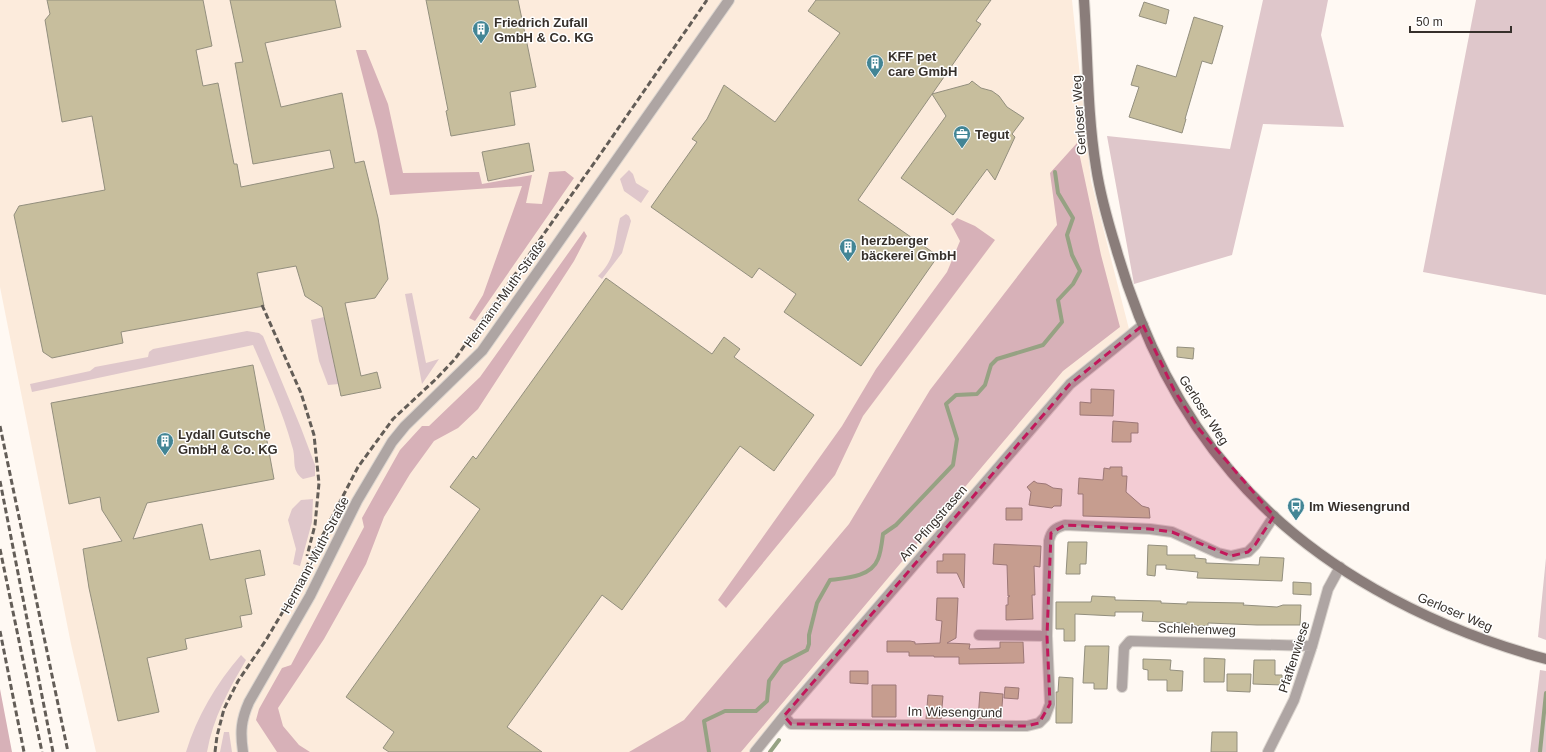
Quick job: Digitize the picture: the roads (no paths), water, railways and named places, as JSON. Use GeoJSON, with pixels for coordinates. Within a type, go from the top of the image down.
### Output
{"type":"FeatureCollection","features":[{"type":"Feature","properties":{"kind":"street","name":"Hermann-Muth-Straße"},"geometry":{"type":"LineString","coordinates":[[243,752],[241,738],[243,717],[249,702],[310,596],[357,501],[392,442],[405,426],[482,351],[729,0]]}},
{"type":"Feature","properties":{"kind":"street","name":"Gerloser Weg"},"geometry":{"type":"LineString","coordinates":[[1084,0],[1091,122],[1096,168],[1108,220],[1130,294],[1143,325],[1174,390],[1199,429],[1233,474],[1274,516],[1313,548],[1340,567],[1398,601],[1446,625],[1494,643],[1546,659]]}},
{"type":"Feature","properties":{"kind":"street","name":"Am Pfingstrasen"},"geometry":{"type":"LineString","coordinates":[[755,752],[784,716],[1070,384],[1143,325]]}},
{"type":"Feature","properties":{"kind":"street","name":"Im Wiesengrund"},"geometry":{"type":"LineString","coordinates":[[784,716],[791,724],[1027,726],[1039,723],[1045,717],[1050,704],[1047,636],[1049,541],[1051,533],[1058,527],[1065,525],[1150,529],[1172,532],[1218,553],[1231,556],[1248,552],[1255,546],[1274,516]]}},
{"type":"Feature","properties":{"kind":"street","name":"Pfaffenwiese"},"geometry":{"type":"LineString","coordinates":[[1268,752],[1294,700],[1312,646],[1328,589],[1340,567]]}},
{"type":"Feature","properties":{"kind":"street"},"geometry":{"type":"LineString","coordinates":[[980,635],[1047,636]]}},
{"type":"Feature","properties":{"kind":"street","name":"Schlehenweg"},"geometry":{"type":"LineString","coordinates":[[1122,687],[1124,648],[1130,641],[1312,646]]}},
{"type":"Feature","properties":{"kind":"waterway"},"geometry":{"type":"LineString","coordinates":[[709,752],[704,721],[725,711],[756,711],[767,701],[769,681],[782,663],[807,650],[817,603],[830,580],[857,576],[870,570],[878,559],[883,534],[896,525],[953,465],[957,439],[946,404],[956,395],[977,394],[985,385],[991,365],[997,359],[1043,345],[1062,322],[1058,300],[1073,284],[1080,271],[1072,255],[1067,235],[1073,218],[1058,193],[1055,172]]}},
{"type":"Feature","properties":{"kind":"waterway"},"geometry":{"type":"LineString","coordinates":[[1540,752],[1546,693]]}},
{"type":"Feature","properties":{"kind":"waterway"},"geometry":{"type":"LineString","coordinates":[[770,752],[779,740]]}},
{"type":"Feature","properties":{"kind":"railway"},"geometry":{"type":"LineString","coordinates":[[215,752],[217,736],[224,709],[238,681],[266,640],[285,608],[358,467],[393,419],[455,359],[597,159],[707,0]]}},
{"type":"Feature","properties":{"kind":"railway"},"geometry":{"type":"LineString","coordinates":[[262,305],[301,393],[314,435],[319,483],[315,525],[307,556]]}},
{"type":"Feature","properties":{"kind":"railway"},"geometry":{"type":"LineString","coordinates":[[0,426],[68,752]]}},
{"type":"Feature","properties":{"kind":"railway"},"geometry":{"type":"LineString","coordinates":[[0,481],[53,752]]}},
{"type":"Feature","properties":{"kind":"railway"},"geometry":{"type":"LineString","coordinates":[[0,549],[42,752]]}},
{"type":"Feature","properties":{"kind":"railway"},"geometry":{"type":"LineString","coordinates":[[0,631],[24,752]]}},
{"type":"Feature","properties":{"kind":"place","name":"Friedrich Zufall GmbH & Co. KG"},"geometry":{"type":"Point","coordinates":[481,44]}},
{"type":"Feature","properties":{"kind":"place","name":"KFF pet care GmbH"},"geometry":{"type":"Point","coordinates":[875,78]}},
{"type":"Feature","properties":{"kind":"place","name":"Tegut"},"geometry":{"type":"Point","coordinates":[962,149]}},
{"type":"Feature","properties":{"kind":"place","name":"herzberger bäckerei GmbH"},"geometry":{"type":"Point","coordinates":[848,262]}},
{"type":"Feature","properties":{"kind":"place","name":"Lydall Gutsche GmbH & Co. KG"},"geometry":{"type":"Point","coordinates":[165,456]}},
{"type":"Feature","properties":{"kind":"place","name":"Im Wiesengrund"},"geometry":{"type":"Point","coordinates":[1296,521]}}]}
